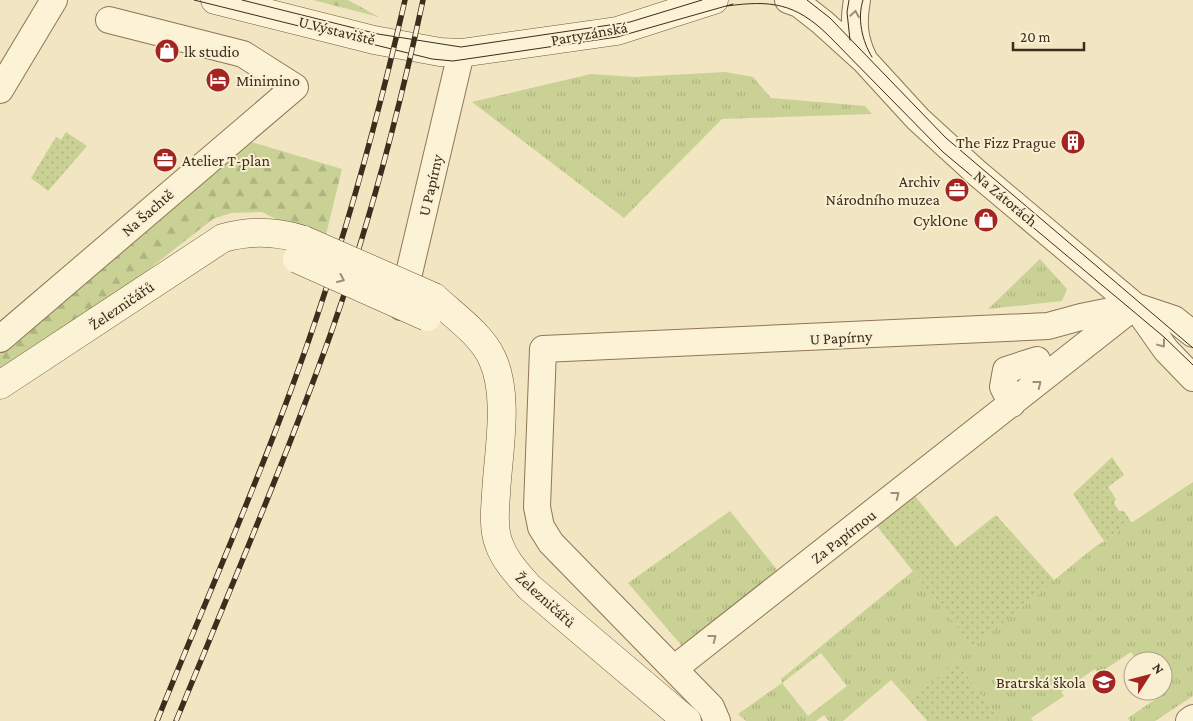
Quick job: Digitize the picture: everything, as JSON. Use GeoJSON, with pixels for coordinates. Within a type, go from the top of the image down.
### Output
{"type":"FeatureCollection","features":[{"type":"Feature","properties":{"kind":"main road","name":"U Výstaviště"},"geometry":{"type":"LineString","coordinates":[[215,0],[383,42],[440,52],[461,53]]}},
{"type":"Feature","properties":{"kind":"main road","name":"Partyzánská"},"geometry":{"type":"LineString","coordinates":[[461,53],[616,31],[714,0]]}},
{"type":"Feature","properties":{"kind":"main road","name":"Železničářů"},"geometry":{"type":"LineString","coordinates":[[0,385],[213,242],[246,233],[282,233],[301,250],[431,307],[463,324],[491,356],[499,377],[502,404],[495,511],[498,542],[508,563],[529,587],[687,721]]}},
{"type":"Feature","properties":{"kind":"street"},"geometry":{"type":"LineString","coordinates":[[0,90],[54,0]]}},
{"type":"Feature","properties":{"kind":"street","name":"Na Zátorách"},"geometry":{"type":"LineString","coordinates":[[788,0],[799,4],[822,22],[864,60],[918,119],[977,173],[1135,306]]}},
{"type":"Feature","properties":{"kind":"street","name":"Na Zátorách"},"geometry":{"type":"LineString","coordinates":[[857,0],[853,24],[857,46],[864,60]]}},
{"type":"Feature","properties":{"kind":"street","name":"Na Šachtě"},"geometry":{"type":"LineString","coordinates":[[0,339],[295,87],[243,54],[109,20]]}},
{"type":"Feature","properties":{"kind":"street","name":"U Papírny"},"geometry":{"type":"LineString","coordinates":[[398,317],[461,53]]}},
{"type":"Feature","properties":{"kind":"street"},"geometry":{"type":"LineString","coordinates":[[1135,306],[1174,319],[1193,334]]}},
{"type":"Feature","properties":{"kind":"street"},"geometry":{"type":"LineString","coordinates":[[1135,306],[1166,350],[1193,378]]}},
{"type":"Feature","properties":{"kind":"street","name":"U Papírny"},"geometry":{"type":"LineString","coordinates":[[675,668],[551,543],[541,527],[537,507],[544,350],[1048,326],[1135,306]]}},
{"type":"Feature","properties":{"kind":"street","name":"Za Papírnou"},"geometry":{"type":"LineString","coordinates":[[675,668],[1135,306]]}},
{"type":"Feature","properties":{"kind":"street"},"geometry":{"type":"LineString","coordinates":[[1012,404],[1003,387],[1006,370],[1037,360]]}},
{"type":"Feature","properties":{"kind":"street"},"geometry":{"type":"LineString","coordinates":[[675,668],[712,707],[717,721]]}},
{"type":"Feature","properties":{"kind":"street"},"geometry":{"type":"LineString","coordinates":[[1189,721],[1193,718]]}},
{"type":"Feature","properties":{"kind":"green space"},"geometry":{"type":"Polygon","coordinates":[[[313,0],[348,0],[379,17],[313,0]]]}},
{"type":"Feature","properties":{"kind":"green space"},"geometry":{"type":"Polygon","coordinates":[[[725,72],[753,77],[771,98],[865,106],[872,114],[722,119],[624,218],[472,102],[591,74],[634,77],[725,72]]]}},
{"type":"Feature","properties":{"kind":"green space"},"geometry":{"type":"Polygon","coordinates":[[[66,132],[87,146],[48,191],[31,178],[56,137],[61,140],[66,132]]]}},
{"type":"Feature","properties":{"kind":"green space"},"geometry":{"type":"Polygon","coordinates":[[[241,139],[342,169],[324,243],[262,212],[231,213],[213,219],[140,276],[0,368],[0,349],[241,139]]]}},
{"type":"Feature","properties":{"kind":"green space"},"geometry":{"type":"Polygon","coordinates":[[[1040,259],[1067,289],[1062,301],[988,309],[1040,259]]]}},
{"type":"Feature","properties":{"kind":"green space"},"geometry":{"type":"Polygon","coordinates":[[[1112,457],[1124,475],[1108,487],[1116,499],[1114,503],[1119,511],[1124,511],[1132,523],[1104,541],[1073,494],[1112,457]]]}},
{"type":"Feature","properties":{"kind":"green space"},"geometry":{"type":"Polygon","coordinates":[[[1193,482],[1193,696],[1155,721],[1130,721],[1128,718],[1153,701],[1173,701],[1173,651],[1123,651],[1123,657],[1098,674],[1095,669],[1061,692],[1064,696],[1031,718],[1033,721],[1000,721],[957,662],[909,700],[891,680],[843,721],[829,721],[824,715],[816,721],[746,721],[738,714],[782,683],[781,679],[913,571],[973,647],[1092,549],[1193,482]],[[821,653],[782,683],[808,716],[847,686],[821,653]]]}},
{"type":"Feature","properties":{"kind":"green space"},"geometry":{"type":"Polygon","coordinates":[[[915,496],[956,547],[996,515],[1055,581],[973,647],[877,526],[915,496]]]}},
{"type":"Feature","properties":{"kind":"green space"},"geometry":{"type":"Polygon","coordinates":[[[730,511],[778,571],[682,646],[628,583],[730,511]]]}},
{"type":"Feature","properties":{"kind":"green space"},"geometry":{"type":"Polygon","coordinates":[[[957,662],[1000,721],[927,721],[909,700],[957,662]]]}},
{"type":"Feature","properties":{"kind":"tram line"},"geometry":{"type":"LineString","coordinates":[[194,0],[432,59],[453,61],[617,37],[733,4]]}},
{"type":"Feature","properties":{"kind":"tram line"},"geometry":{"type":"LineString","coordinates":[[242,0],[378,34],[461,47],[630,22],[702,0]]}},
{"type":"Feature","properties":{"kind":"tram line"},"geometry":{"type":"LineString","coordinates":[[807,0],[830,18],[946,138],[1193,348]]}},
{"type":"Feature","properties":{"kind":"tram line"},"geometry":{"type":"LineString","coordinates":[[849,0],[847,12],[850,40]]}},
{"type":"Feature","properties":{"kind":"tram line"},"geometry":{"type":"LineString","coordinates":[[863,0],[860,14],[862,29],[872,57]]}},
{"type":"Feature","properties":{"kind":"tram line"},"geometry":{"type":"LineString","coordinates":[[727,6],[743,4],[782,6],[793,10],[816,24],[943,152],[1164,337],[1193,365]]}},
{"type":"Feature","properties":{"kind":"railway"},"geometry":{"type":"LineString","coordinates":[[157,721],[263,463],[312,330],[357,190],[405,0]]}},
{"type":"Feature","properties":{"kind":"railway"},"geometry":{"type":"LineString","coordinates":[[176,721],[275,479],[331,333],[358,251],[382,168],[423,0]]}},
{"type":"Feature","properties":{"kind":"place","name":"lk studio"},"geometry":{"type":"Point","coordinates":[167,51]}},
{"type":"Feature","properties":{"kind":"place","name":"Minimino"},"geometry":{"type":"Point","coordinates":[218,80]}},
{"type":"Feature","properties":{"kind":"place","name":"The Fizz Prague"},"geometry":{"type":"Point","coordinates":[1073,142]}},
{"type":"Feature","properties":{"kind":"place","name":"Atelier T-plan"},"geometry":{"type":"Point","coordinates":[165,160]}},
{"type":"Feature","properties":{"kind":"place","name":"Archiv Národního muzea"},"geometry":{"type":"Point","coordinates":[957,190]}},
{"type":"Feature","properties":{"kind":"place","name":"CyklOne"},"geometry":{"type":"Point","coordinates":[986,220]}},
{"type":"Feature","properties":{"kind":"place","name":"Bratrská škola"},"geometry":{"type":"Point","coordinates":[1104,682]}}]}
